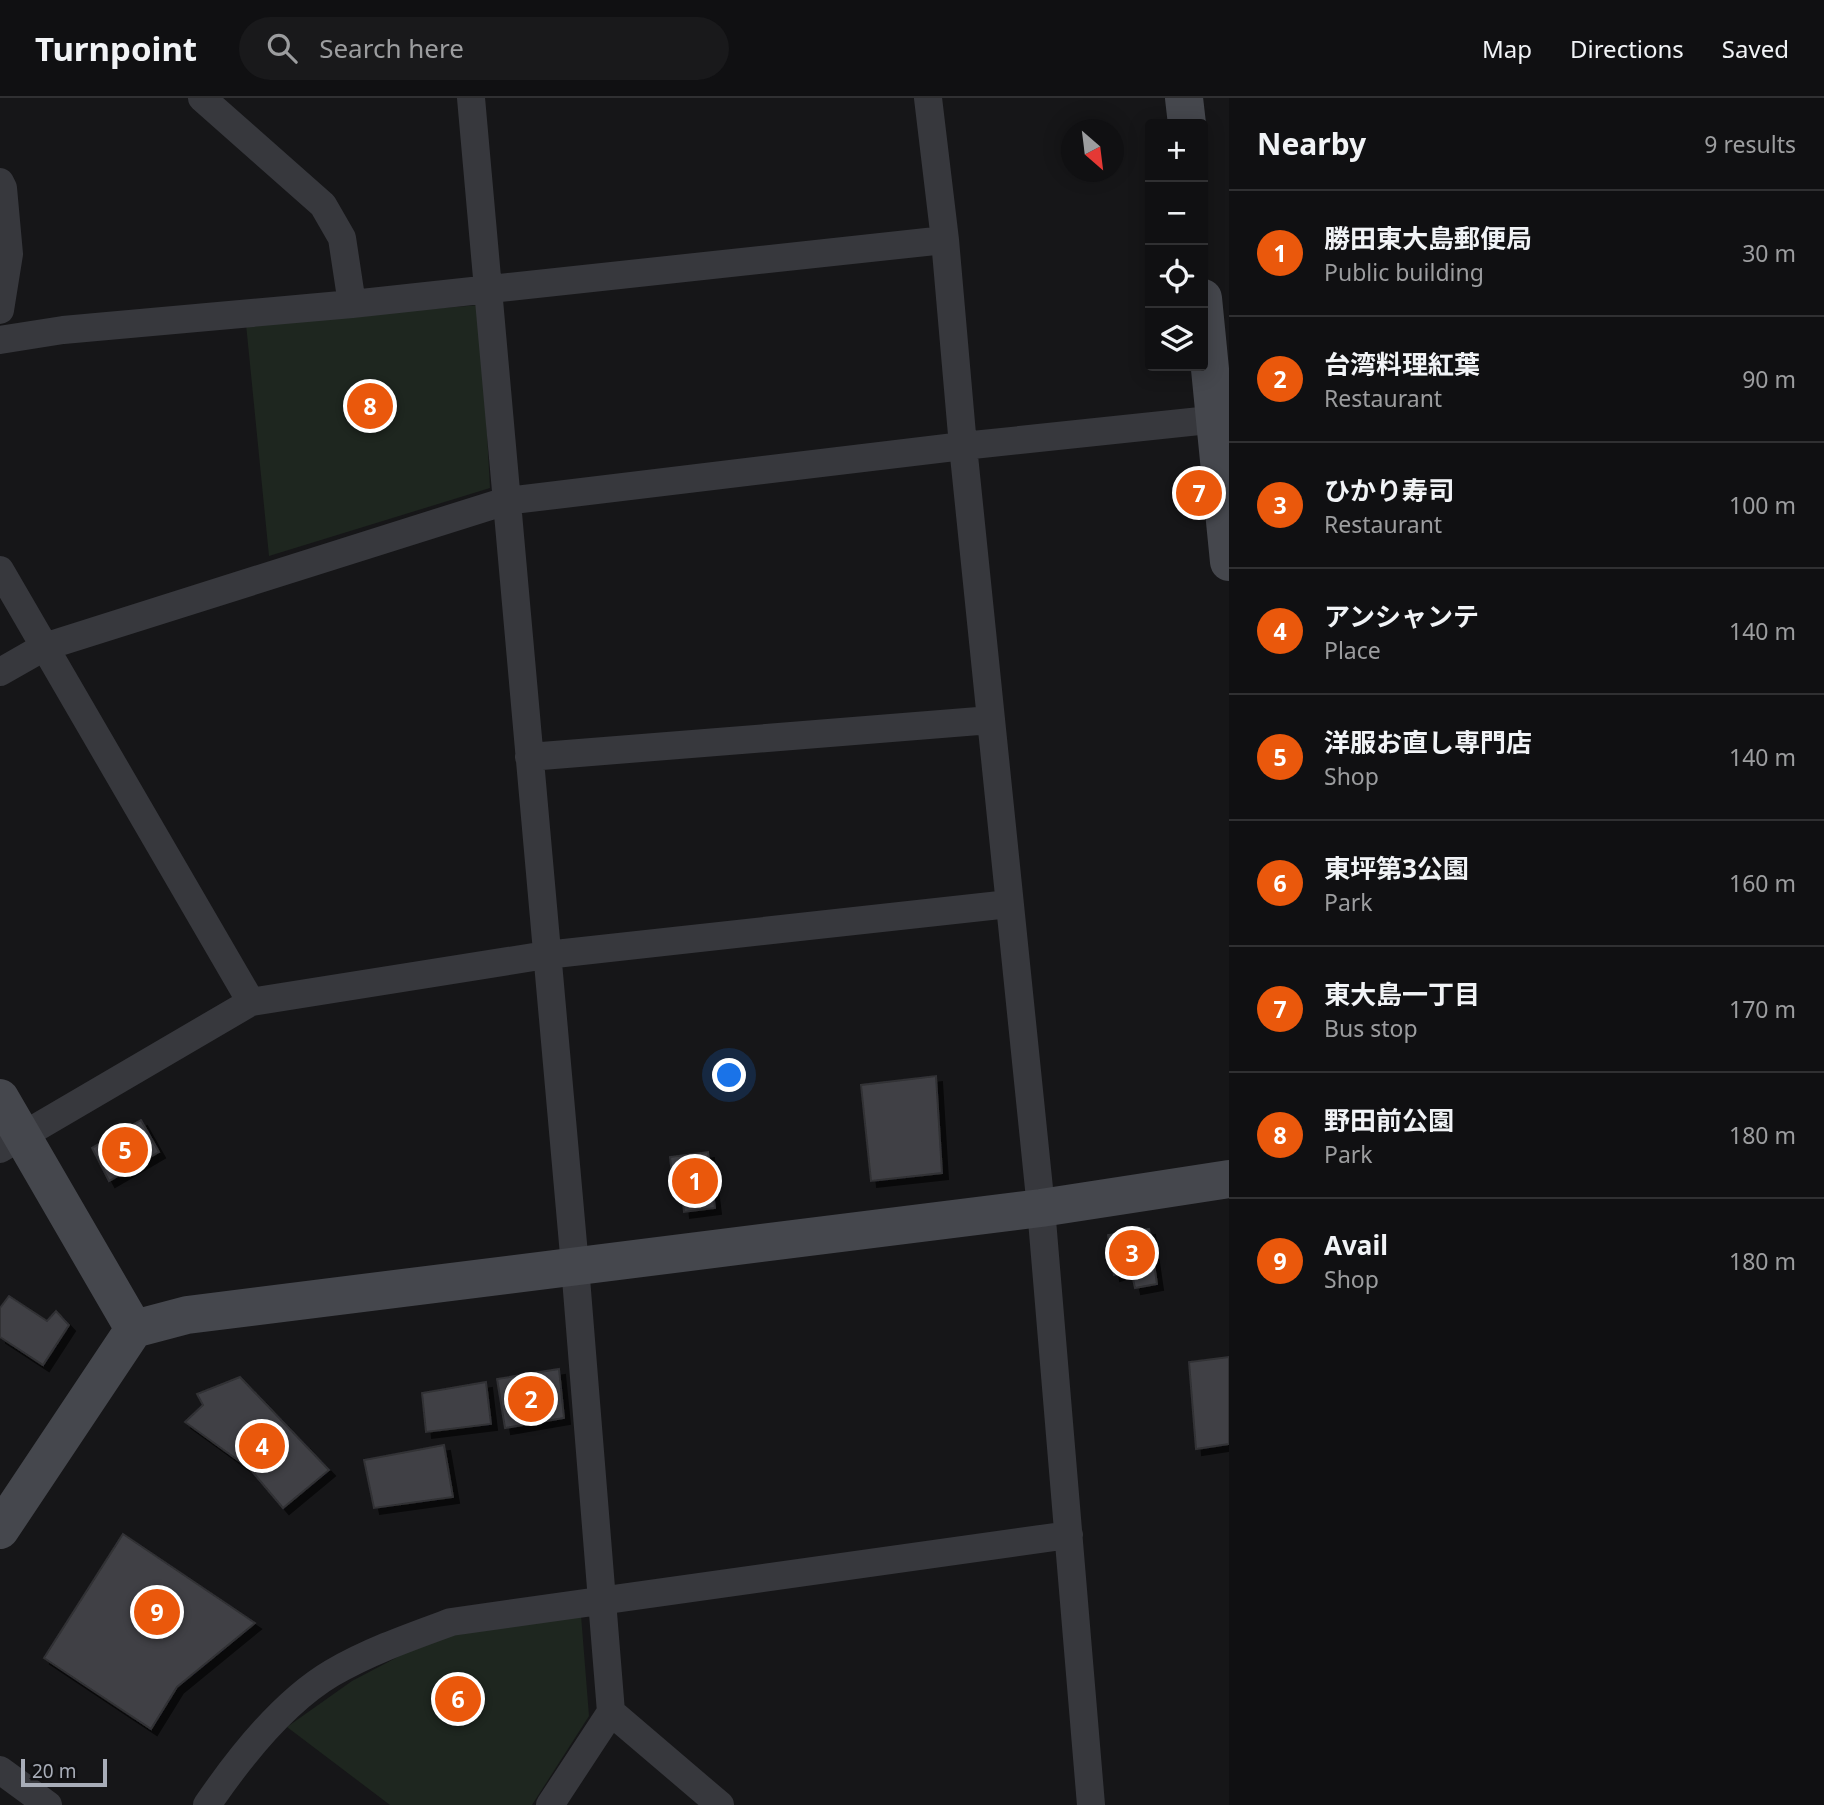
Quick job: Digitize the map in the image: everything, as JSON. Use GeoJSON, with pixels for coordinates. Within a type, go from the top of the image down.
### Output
{"type":"FeatureCollection","features":[{"type":"Feature","properties":{"kind":"street"},"geometry":{"type":"LineString","coordinates":[[202,98],[323,205],[342,238],[352,304]]}},
{"type":"Feature","properties":{"kind":"street"},"geometry":{"type":"LineString","coordinates":[[471,98],[575,1266],[611,1712],[550,1805]]}},
{"type":"Feature","properties":{"kind":"street"},"geometry":{"type":"LineString","coordinates":[[928,98],[945,240],[963,446],[1041,1209],[1091,1805],[1084,1805]]}},
{"type":"Feature","properties":{"kind":"street"},"geometry":{"type":"LineString","coordinates":[[1184,98],[1186,119]]}},
{"type":"Feature","properties":{"kind":"street"},"geometry":{"type":"LineString","coordinates":[[0,182],[3,188],[9,254],[0,310]]}},
{"type":"Feature","properties":{"kind":"street"},"geometry":{"type":"LineString","coordinates":[[0,340],[63,330],[352,304],[945,240]]}},
{"type":"Feature","properties":{"kind":"street"},"geometry":{"type":"LineString","coordinates":[[1204,308],[1221,418],[1229,562]]}},
{"type":"Feature","properties":{"kind":"street"},"geometry":{"type":"LineString","coordinates":[[0,672],[44,647],[506,501],[1221,418]]}},
{"type":"Feature","properties":{"kind":"street"},"geometry":{"type":"LineString","coordinates":[[0,570],[251,1002]]}},
{"type":"Feature","properties":{"kind":"street"},"geometry":{"type":"LineString","coordinates":[[529,757],[991,720]]}},
{"type":"Feature","properties":{"kind":"street"},"geometry":{"type":"LineString","coordinates":[[11,1143],[251,1002],[546,955],[1009,904]]}},
{"type":"Feature","properties":{"kind":"street"},"geometry":{"type":"LineString","coordinates":[[0,1098],[11,1143],[134,1329]]}},
{"type":"Feature","properties":{"kind":"street"},"geometry":{"type":"LineString","coordinates":[[0,1530],[134,1329],[187,1315],[1041,1209],[1229,1179]]}},
{"type":"Feature","properties":{"kind":"street"},"geometry":{"type":"LineString","coordinates":[[207,1805],[227,1776],[279,1715],[330,1674],[389,1644],[451,1622],[1069,1535]]}},
{"type":"Feature","properties":{"kind":"street"},"geometry":{"type":"LineString","coordinates":[[611,1712],[720,1805]]}},
{"type":"Feature","properties":{"kind":"street"},"geometry":{"type":"LineString","coordinates":[[0,1770],[48,1805]]}},
{"type":"Feature","properties":{"kind":"shaded area"},"geometry":{"type":"Polygon","coordinates":[[[480,305],[490,488],[269,556],[246,324],[480,305]]]}},
{"type":"Feature","properties":{"kind":"shaded area"},"geometry":{"type":"Polygon","coordinates":[[[581,1615],[589,1716],[532,1805],[390,1805],[287,1727],[352,1681],[430,1640],[500,1625],[581,1615]]]}},
{"type":"Feature","properties":{"kind":"building"},"geometry":{"type":"Polygon","coordinates":[[[936,1076],[942,1173],[871,1181],[861,1085],[936,1076]]]}},
{"type":"Feature","properties":{"kind":"building"},"geometry":{"type":"Polygon","coordinates":[[[141,1120],[159,1152],[109,1181],[92,1148],[141,1120]]]}},
{"type":"Feature","properties":{"kind":"building"},"geometry":{"type":"Polygon","coordinates":[[[708,1152],[715,1208],[684,1212],[680,1174],[672,1175],[670,1157],[708,1152]]]}},
{"type":"Feature","properties":{"kind":"building"},"geometry":{"type":"Polygon","coordinates":[[[1149,1229],[1157,1284],[1135,1288],[1131,1270],[1114,1275],[1108,1235],[1149,1229]]]}},
{"type":"Feature","properties":{"kind":"building"},"geometry":{"type":"Polygon","coordinates":[[[9,1296],[47,1321],[56,1311],[69,1325],[43,1365],[0,1337],[0,1308],[9,1296]]]}},
{"type":"Feature","properties":{"kind":"building"},"geometry":{"type":"Polygon","coordinates":[[[1229,1357],[1229,1444],[1196,1449],[1189,1362],[1229,1357]]]}},
{"type":"Feature","properties":{"kind":"building"},"geometry":{"type":"Polygon","coordinates":[[[559,1369],[564,1418],[505,1428],[497,1379],[559,1369]]]}},
{"type":"Feature","properties":{"kind":"building"},"geometry":{"type":"Polygon","coordinates":[[[240,1377],[329,1470],[283,1508],[250,1469],[185,1422],[203,1405],[197,1394],[240,1377]]]}},
{"type":"Feature","properties":{"kind":"building"},"geometry":{"type":"Polygon","coordinates":[[[486,1382],[491,1424],[426,1432],[422,1393],[486,1382]]]}},
{"type":"Feature","properties":{"kind":"building"},"geometry":{"type":"Polygon","coordinates":[[[444,1445],[453,1497],[374,1508],[364,1460],[444,1445]]]}},
{"type":"Feature","properties":{"kind":"building"},"geometry":{"type":"Polygon","coordinates":[[[123,1534],[255,1623],[177,1687],[151,1729],[44,1658],[123,1534]]]}},
{"type":"Feature","properties":{"kind":"place","name":"野田前公園"},"geometry":{"type":"Point","coordinates":[370,406]}},
{"type":"Feature","properties":{"kind":"place","name":"東大島一丁目"},"geometry":{"type":"Point","coordinates":[1199,493]}},
{"type":"Feature","properties":{"kind":"place","name":"洋服お直し専門店"},"geometry":{"type":"Point","coordinates":[125,1150]}},
{"type":"Feature","properties":{"kind":"place","name":"勝田東大島郵便局"},"geometry":{"type":"Point","coordinates":[695,1181]}},
{"type":"Feature","properties":{"kind":"place","name":"ひかり寿司"},"geometry":{"type":"Point","coordinates":[1132,1253]}},
{"type":"Feature","properties":{"kind":"place","name":"台湾料理紅葉"},"geometry":{"type":"Point","coordinates":[531,1399]}},
{"type":"Feature","properties":{"kind":"place","name":"アンシャンテ"},"geometry":{"type":"Point","coordinates":[262,1446]}},
{"type":"Feature","properties":{"kind":"place","name":"Avail"},"geometry":{"type":"Point","coordinates":[157,1612]}},
{"type":"Feature","properties":{"kind":"place","name":"東坪第3公園"},"geometry":{"type":"Point","coordinates":[458,1699]}}]}
